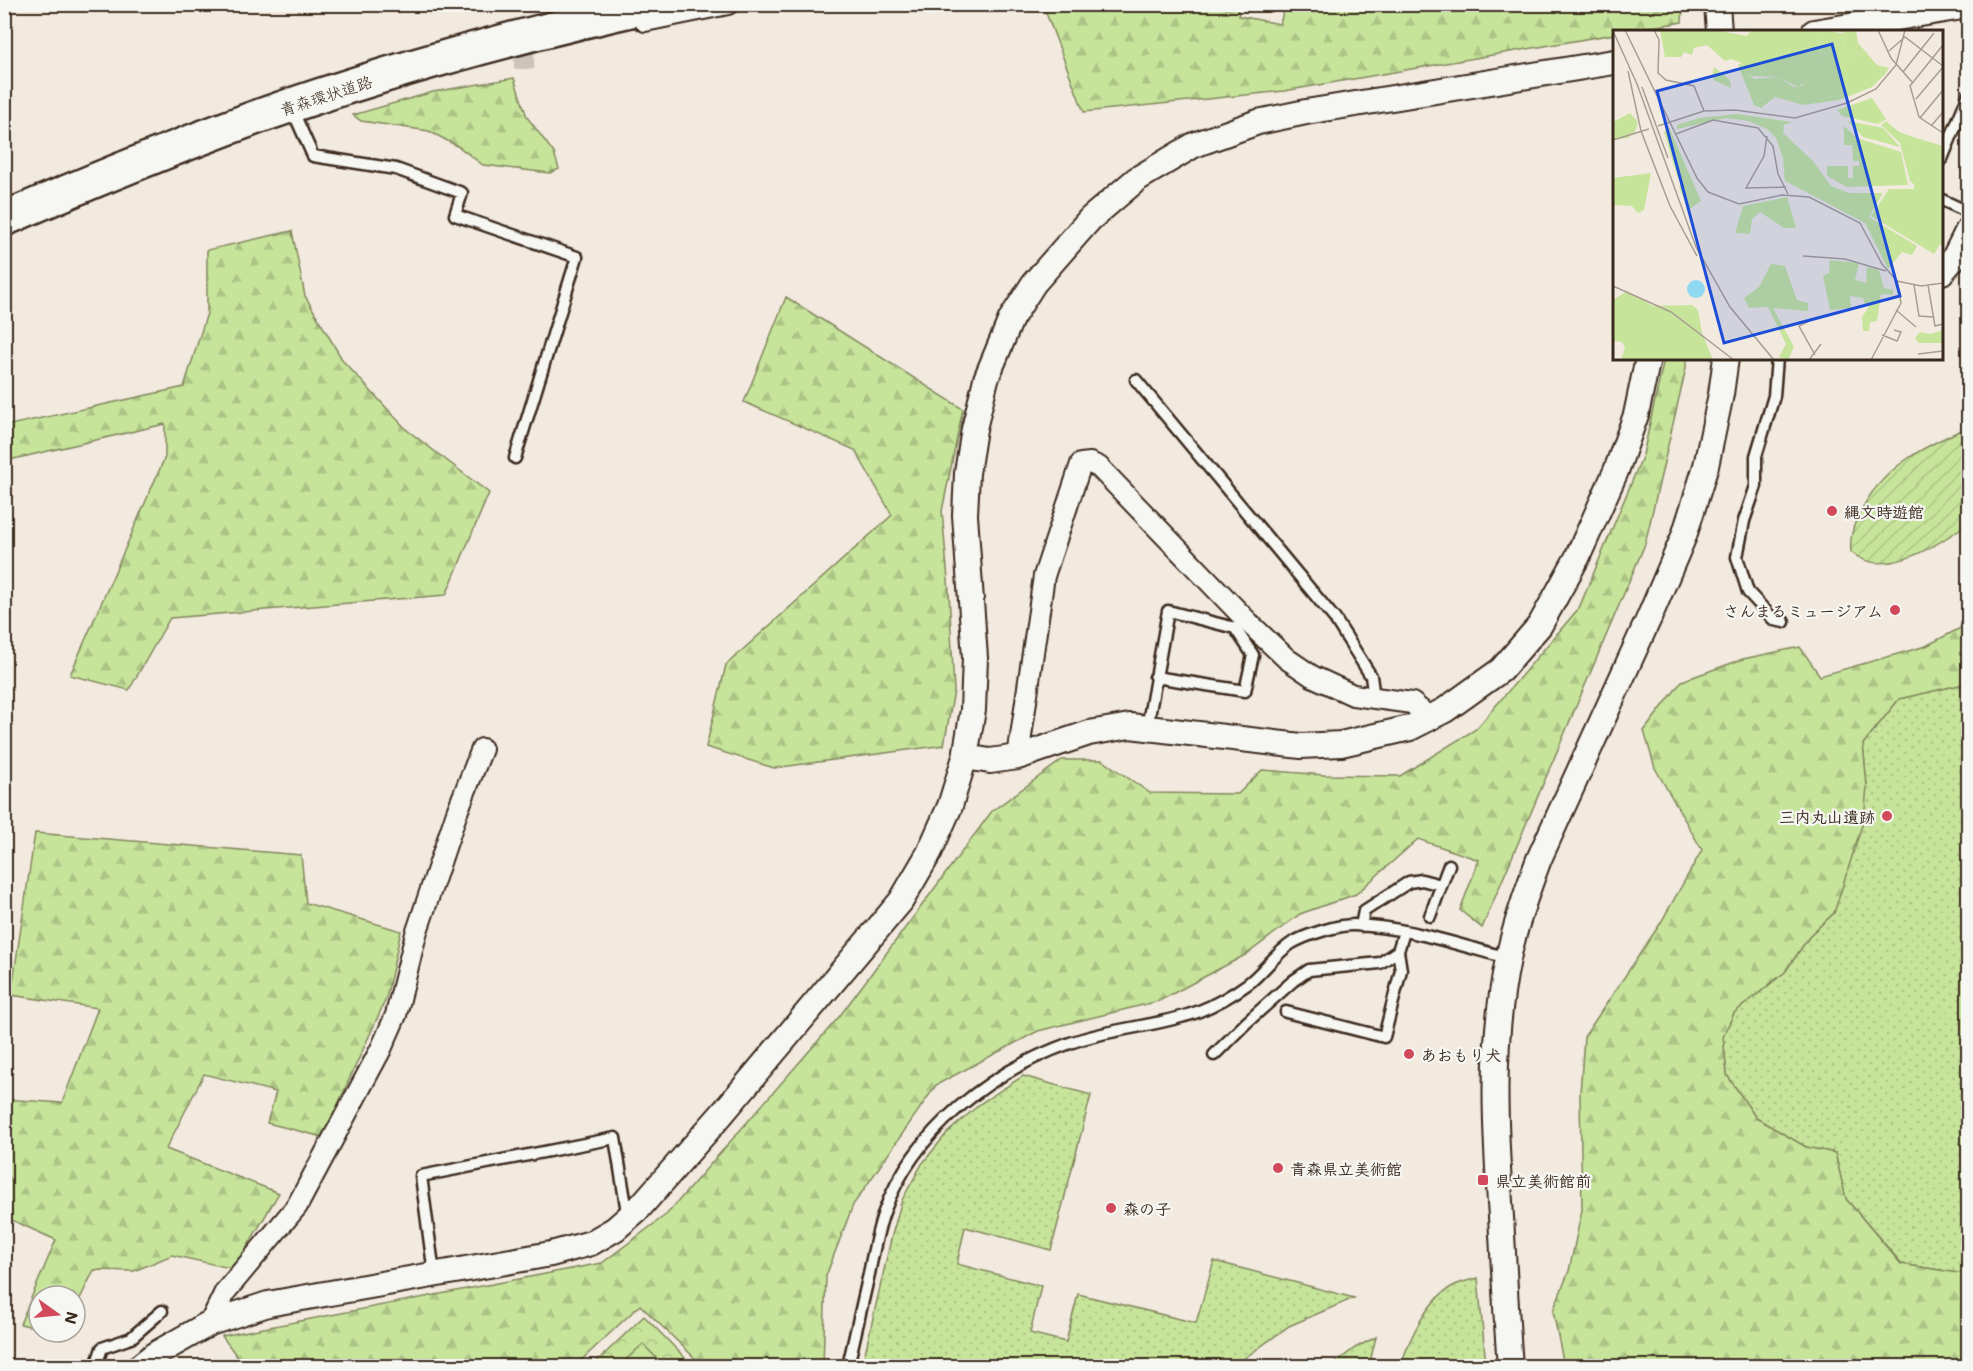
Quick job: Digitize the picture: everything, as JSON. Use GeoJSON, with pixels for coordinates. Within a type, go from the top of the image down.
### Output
{"type":"FeatureCollection","features":[{"type":"Feature","properties":{"kind":"highway","name":"青森環状道路"},"geometry":{"type":"LineString","coordinates":[[4,219],[290,106],[479,48],[658,4]]}},
{"type":"Feature","properties":{"kind":"street"},"geometry":{"type":"LineString","coordinates":[[479,48],[586,4]]}},
{"type":"Feature","properties":{"kind":"street"},"geometry":{"type":"LineString","coordinates":[[525,36],[620,26],[728,4]]}},
{"type":"Feature","properties":{"kind":"street"},"geometry":{"type":"LineString","coordinates":[[1718,4],[1719,30]]}},
{"type":"Feature","properties":{"kind":"street"},"geometry":{"type":"LineString","coordinates":[[1826,30],[1968,6]]}},
{"type":"Feature","properties":{"kind":"street"},"geometry":{"type":"LineString","coordinates":[[140,1366],[154,1355],[210,1323],[268,1304],[551,1254],[591,1243],[615,1229],[639,1208],[721,1115],[901,901],[929,853],[950,806],[964,757],[973,710],[975,658],[965,515],[967,473],[974,429],[986,380],[1011,319],[1034,283],[1090,219],[1137,179],[1194,145],[1258,122],[1317,110],[1613,62]]}},
{"type":"Feature","properties":{"kind":"street"},"geometry":{"type":"LineString","coordinates":[[1943,270],[1954,258],[1968,230]]}},
{"type":"Feature","properties":{"kind":"street"},"geometry":{"type":"LineString","coordinates":[[964,757],[990,761],[1018,757],[1089,733],[1130,726],[1301,746],[1341,744],[1410,728],[1445,710],[1501,670],[1540,625],[1577,558],[1616,471],[1636,416],[1648,360]]}},
{"type":"Feature","properties":{"kind":"street"},"geometry":{"type":"LineString","coordinates":[[1510,1365],[1494,1116],[1495,1056],[1508,958],[1526,894],[1539,859],[1684,536],[1706,466],[1726,360]]}},
{"type":"Feature","properties":{"kind":"street"},"geometry":{"type":"LineString","coordinates":[[1018,757],[1044,576],[1081,464],[1090,463],[1099,467],[1249,623],[1287,659],[1312,676],[1353,695],[1412,703],[1430,718]]}},
{"type":"Feature","properties":{"kind":"street"},"geometry":{"type":"LineString","coordinates":[[210,1323],[225,1292],[297,1206],[381,1049],[396,1015],[416,934],[457,812],[482,749]]}},
{"type":"Feature","properties":{"kind":"lane"},"geometry":{"type":"LineString","coordinates":[[1943,154],[1968,96]]}},
{"type":"Feature","properties":{"kind":"lane"},"geometry":{"type":"LineString","coordinates":[[290,106],[313,156],[396,169],[462,193],[455,215],[577,257],[515,458]]}},
{"type":"Feature","properties":{"kind":"lane"},"geometry":{"type":"LineString","coordinates":[[1943,201],[1968,212]]}},
{"type":"Feature","properties":{"kind":"lane"},"geometry":{"type":"LineString","coordinates":[[1777,360],[1774,396],[1756,456],[1756,486],[1744,521],[1737,556],[1748,592],[1774,620],[1784,622]]}},
{"type":"Feature","properties":{"kind":"lane"},"geometry":{"type":"LineString","coordinates":[[1136,380],[1335,619],[1371,676],[1374,698]]}},
{"type":"Feature","properties":{"kind":"lane"},"geometry":{"type":"LineString","coordinates":[[1147,728],[1155,677],[1168,611],[1235,628],[1253,655],[1245,692],[1155,677]]}},
{"type":"Feature","properties":{"kind":"lane"},"geometry":{"type":"LineString","coordinates":[[1430,916],[1449,865]]}},
{"type":"Feature","properties":{"kind":"lane"},"geometry":{"type":"LineString","coordinates":[[1361,926],[1364,911],[1409,882],[1422,880],[1441,885]]}},
{"type":"Feature","properties":{"kind":"lane"},"geometry":{"type":"LineString","coordinates":[[848,1366],[884,1212],[919,1147],[946,1118],[976,1093],[1037,1057],[1070,1043],[1198,1012],[1248,983],[1292,943],[1329,929],[1350,925],[1404,932],[1508,958]]}},
{"type":"Feature","properties":{"kind":"lane"},"geometry":{"type":"LineString","coordinates":[[1286,1012],[1384,1036],[1401,970],[1398,951],[1404,932]]}},
{"type":"Feature","properties":{"kind":"lane"},"geometry":{"type":"LineString","coordinates":[[1214,1055],[1246,1023],[1308,970],[1380,963],[1398,951]]}},
{"type":"Feature","properties":{"kind":"lane"},"geometry":{"type":"LineString","coordinates":[[434,1274],[421,1176],[615,1138],[628,1218]]}},
{"type":"Feature","properties":{"kind":"lane"},"geometry":{"type":"LineString","coordinates":[[96,1366],[102,1348],[131,1338],[162,1311]]}},
{"type":"Feature","properties":{"kind":"green space"},"geometry":{"type":"Polygon","coordinates":[[[1043,5],[1236,5],[1239,16],[1280,24],[1285,5],[1683,5],[1682,22],[1634,30],[1613,30],[1613,34],[1284,91],[1084,112],[1043,5]]]}},
{"type":"Feature","properties":{"kind":"green space"},"geometry":{"type":"Polygon","coordinates":[[[514,78],[527,117],[554,153],[559,169],[550,173],[483,165],[459,147],[429,131],[361,121],[353,115],[433,92],[514,78]]]}},
{"type":"Feature","properties":{"kind":"green space"},"geometry":{"type":"Polygon","coordinates":[[[292,231],[305,296],[343,361],[407,430],[489,493],[446,595],[170,618],[129,690],[70,675],[165,457],[165,424],[5,461],[5,426],[184,387],[207,313],[207,250],[292,231]]]}},
{"type":"Feature","properties":{"kind":"green space"},"geometry":{"type":"Polygon","coordinates":[[[786,297],[963,409],[942,511],[954,691],[944,745],[774,768],[706,747],[726,665],[892,515],[855,450],[744,402],[786,297]]]}},
{"type":"Feature","properties":{"kind":"green space"},"geometry":{"type":"Polygon","coordinates":[[[1664,360],[1686,360],[1645,544],[1482,928],[1460,910],[1479,860],[1418,839],[1356,894],[1300,914],[1247,954],[1159,1001],[1038,1031],[936,1085],[853,1205],[826,1276],[823,1366],[703,1366],[640,1305],[575,1366],[244,1366],[222,1336],[602,1263],[667,1214],[839,1017],[992,811],[1062,760],[1102,760],[1150,793],[1238,794],[1262,770],[1324,775],[1400,776],[1476,729],[1579,608],[1643,455],[1664,360]]]}},
{"type":"Feature","properties":{"kind":"green space"},"geometry":{"type":"Polygon","coordinates":[[[1966,428],[1961,446],[1968,449],[1968,523],[1927,549],[1895,561],[1879,563],[1864,560],[1851,552],[1853,528],[1864,505],[1884,479],[1908,458],[1966,428]]]}},
{"type":"Feature","properties":{"kind":"green space"},"geometry":{"type":"Polygon","coordinates":[[[1968,624],[1968,683],[1899,699],[1863,744],[1867,786],[1864,819],[1834,913],[1811,934],[1785,972],[1734,1013],[1723,1037],[1727,1075],[1756,1118],[1806,1147],[1835,1153],[1846,1199],[1901,1264],[1958,1273],[1968,1272],[1968,1366],[1564,1366],[1553,1311],[1569,1271],[1582,1210],[1580,1094],[1584,1037],[1660,924],[1702,850],[1655,768],[1644,731],[1682,681],[1743,659],[1800,647],[1820,676],[1926,646],[1968,624]]]}},
{"type":"Feature","properties":{"kind":"green space"},"geometry":{"type":"Polygon","coordinates":[[[1968,683],[1968,1272],[1958,1273],[1902,1264],[1846,1199],[1835,1153],[1806,1147],[1756,1118],[1727,1075],[1723,1037],[1734,1013],[1785,972],[1811,934],[1834,913],[1867,786],[1863,744],[1899,699],[1968,683]]]}},
{"type":"Feature","properties":{"kind":"green space"},"geometry":{"type":"Polygon","coordinates":[[[35,833],[301,855],[306,903],[401,931],[386,999],[323,1137],[267,1123],[276,1092],[204,1074],[166,1149],[279,1193],[234,1269],[172,1255],[134,1271],[94,1270],[87,1284],[37,1284],[56,1240],[5,1217],[4,1099],[62,1103],[98,1008],[11,995],[35,833]]]}},
{"type":"Feature","properties":{"kind":"green space"},"geometry":{"type":"Polygon","coordinates":[[[1023,1076],[1091,1095],[1051,1250],[965,1227],[957,1264],[1041,1286],[1030,1333],[1066,1342],[1078,1294],[1196,1323],[1214,1261],[1354,1298],[1289,1326],[1236,1366],[862,1366],[902,1200],[922,1164],[947,1133],[981,1103],[1023,1076]]]}},
{"type":"Feature","properties":{"kind":"green space"},"geometry":{"type":"Polygon","coordinates":[[[1478,1278],[1486,1366],[1401,1366],[1414,1331],[1436,1299],[1455,1285],[1478,1278]]]}},
{"type":"Feature","properties":{"kind":"green space"},"geometry":{"type":"Polygon","coordinates":[[[27,1308],[27,1325],[20,1324],[27,1308]]]}},
{"type":"Feature","properties":{"kind":"green space"},"geometry":{"type":"Polygon","coordinates":[[[644,1316],[693,1366],[592,1366],[644,1316]]]}},
{"type":"Feature","properties":{"kind":"green space"},"geometry":{"type":"Polygon","coordinates":[[[1376,1337],[1369,1366],[1331,1366],[1355,1348],[1376,1337]]]}},
{"type":"Feature","properties":{"kind":"green space"},"geometry":{"type":"Polygon","coordinates":[[[643,1344],[664,1366],[619,1366],[643,1344]]]}},
{"type":"Feature","properties":{"kind":"tunnel"},"geometry":{"type":"LineString","coordinates":[[524,69],[525,4]]}},
{"type":"Feature","properties":{"kind":"place","name":"縄文時遊館"},"geometry":{"type":"Point","coordinates":[1832,511]}},
{"type":"Feature","properties":{"kind":"place","name":"さんまるミュージアム"},"geometry":{"type":"Point","coordinates":[1895,610]}},
{"type":"Feature","properties":{"kind":"place","name":"三内丸山遺跡"},"geometry":{"type":"Point","coordinates":[1887,816]}},
{"type":"Feature","properties":{"kind":"place","name":"あおもり犬"},"geometry":{"type":"Point","coordinates":[1409,1054]}},
{"type":"Feature","properties":{"kind":"place","name":"青森県立美術館"},"geometry":{"type":"Point","coordinates":[1278,1168]}},
{"type":"Feature","properties":{"kind":"place","name":"県立美術館前"},"geometry":{"type":"Point","coordinates":[1483,1180]}},
{"type":"Feature","properties":{"kind":"place","name":"森の子"},"geometry":{"type":"Point","coordinates":[1111,1208]}}]}
